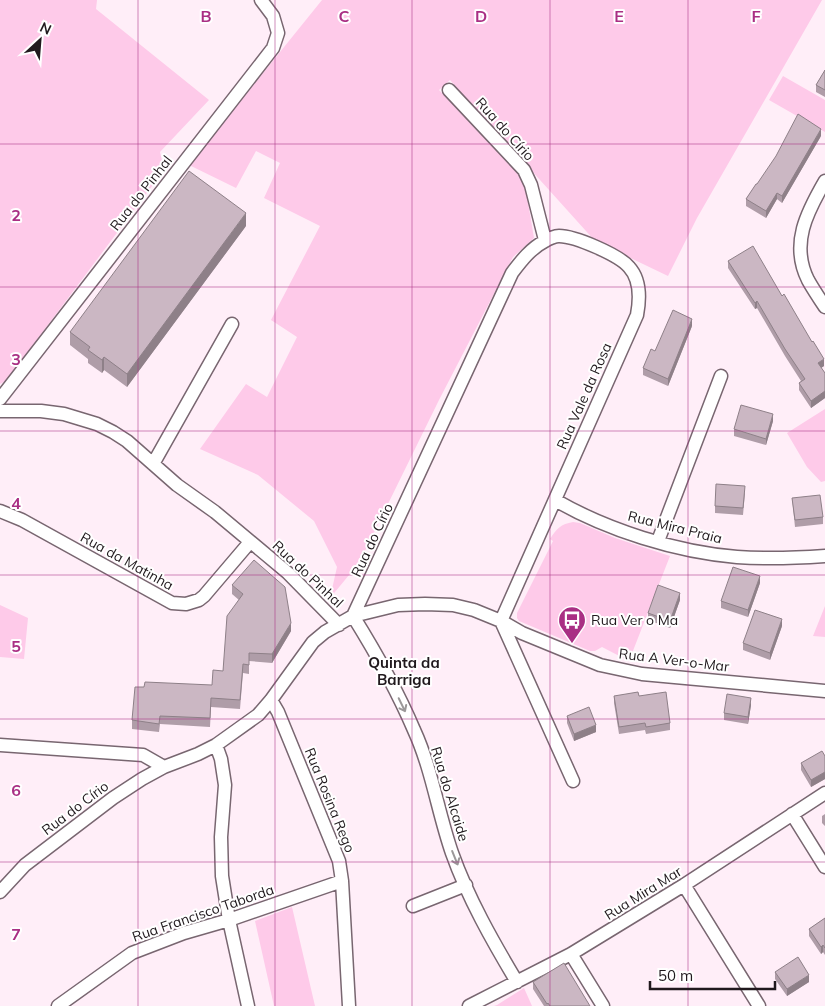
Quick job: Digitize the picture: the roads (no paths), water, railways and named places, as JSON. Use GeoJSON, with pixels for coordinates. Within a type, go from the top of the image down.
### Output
{"type":"FeatureCollection","features":[{"type":"Feature","properties":{"kind":"street","name":"Rua do Pinhal"},"geometry":{"type":"LineString","coordinates":[[0,399],[272,48],[278,33],[272,16],[261,0]]}},
{"type":"Feature","properties":{"kind":"street","name":"Rua do Círio"},"geometry":{"type":"LineString","coordinates":[[0,892],[25,865],[113,798],[164,767],[216,745],[258,715],[313,642],[325,632],[353,616],[512,273],[525,257],[545,240],[524,170],[449,90]]}},
{"type":"Feature","properties":{"kind":"street"},"geometry":{"type":"LineString","coordinates":[[825,181],[809,209],[799,243],[802,262],[808,280],[825,307]]}},
{"type":"Feature","properties":{"kind":"street","name":"Rua Vale da Rosa"},"geometry":{"type":"LineString","coordinates":[[501,621],[637,314],[640,299],[638,281],[630,267],[614,256],[584,242],[560,236],[545,240]]}},
{"type":"Feature","properties":{"kind":"street"},"geometry":{"type":"LineString","coordinates":[[153,464],[232,324]]}},
{"type":"Feature","properties":{"kind":"street"},"geometry":{"type":"LineString","coordinates":[[658,541],[721,376]]}},
{"type":"Feature","properties":{"kind":"street","name":"Rua do Pinhal"},"geometry":{"type":"LineString","coordinates":[[0,411],[47,412],[81,418],[113,432],[128,442],[178,485],[215,512],[288,573],[339,625]]}},
{"type":"Feature","properties":{"kind":"street","name":"Rua Mira Praia"},"geometry":{"type":"LineString","coordinates":[[555,500],[604,524],[695,551],[736,557],[825,556]]}},
{"type":"Feature","properties":{"kind":"street","name":"Rua da Matinha"},"geometry":{"type":"LineString","coordinates":[[0,511],[22,520],[172,603],[179,604],[192,603],[204,596],[250,542]]}},
{"type":"Feature","properties":{"kind":"street","name":"Rua A Ver-o-Mar"},"geometry":{"type":"LineString","coordinates":[[353,616],[398,605],[453,605],[474,610],[501,621],[522,633],[600,664],[642,674],[825,692]]}},
{"type":"Feature","properties":{"kind":"street","name":"Rua do Alcaide"},"geometry":{"type":"LineString","coordinates":[[353,616],[382,662],[415,730],[452,853],[488,934],[516,982]]}},
{"type":"Feature","properties":{"kind":"street"},"geometry":{"type":"LineString","coordinates":[[501,621],[573,781]]}},
{"type":"Feature","properties":{"kind":"street","name":"Rua Rosina Rego"},"geometry":{"type":"LineString","coordinates":[[271,700],[278,712],[339,861],[342,882],[349,1006]]}},
{"type":"Feature","properties":{"kind":"street"},"geometry":{"type":"LineString","coordinates":[[0,745],[143,755],[164,767]]}},
{"type":"Feature","properties":{"kind":"street"},"geometry":{"type":"LineString","coordinates":[[216,745],[222,760],[225,785],[221,858],[222,876],[229,920],[248,1006]]}},
{"type":"Feature","properties":{"kind":"street","name":"Rua Mira Mar"},"geometry":{"type":"LineString","coordinates":[[469,1006],[571,954],[684,885],[825,793]]}},
{"type":"Feature","properties":{"kind":"street"},"geometry":{"type":"LineString","coordinates":[[792,814],[825,867]]}},
{"type":"Feature","properties":{"kind":"street","name":"Rua Francisco Taborda"},"geometry":{"type":"LineString","coordinates":[[58,1006],[132,953],[184,933],[342,882]]}},
{"type":"Feature","properties":{"kind":"street"},"geometry":{"type":"LineString","coordinates":[[413,906],[466,885]]}},
{"type":"Feature","properties":{"kind":"street"},"geometry":{"type":"LineString","coordinates":[[684,885],[759,1006]]}},
{"type":"Feature","properties":{"kind":"street"},"geometry":{"type":"LineString","coordinates":[[571,954],[603,1006]]}},
{"type":"Feature","properties":{"kind":"place","name":"Rua Ver o Ma"},"geometry":{"type":"Point","coordinates":[572,644]}},
{"type":"Feature","properties":{"kind":"district","name":"Quinta da Barriga"},"geometry":{"type":"Point","coordinates":[404,672]}}]}
